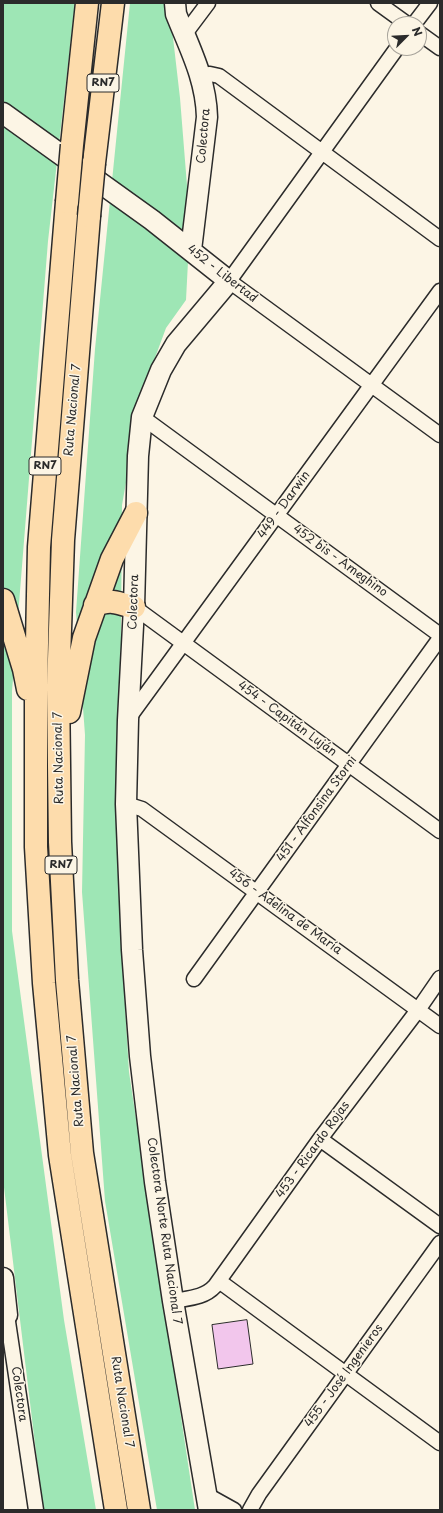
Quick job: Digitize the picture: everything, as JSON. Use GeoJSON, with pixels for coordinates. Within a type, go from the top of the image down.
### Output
{"type":"FeatureCollection","features":[{"type":"Feature","properties":{"kind":"highway","name":"Ruta Nacional 7"},"geometry":{"type":"LineString","coordinates":[[87,3],[66,202],[39,547],[36,731],[36,854],[44,983],[60,1155],[116,1510]]}},
{"type":"Feature","properties":{"kind":"highway","name":"Ruta Nacional 7"},"geometry":{"type":"LineString","coordinates":[[113,3],[89,216],[63,540],[58,690],[59,789],[60,842],[67,980],[82,1152],[139,1510]]}},
{"type":"Feature","properties":{"kind":"highway"},"geometry":{"type":"LineString","coordinates":[[59,789],[74,680],[84,638],[112,559],[136,512]]}},
{"type":"Feature","properties":{"kind":"highway"},"geometry":{"type":"LineString","coordinates":[[3,600],[24,670],[36,731]]}},
{"type":"Feature","properties":{"kind":"highway"},"geometry":{"type":"LineString","coordinates":[[95,605],[107,601],[114,601],[134,607]]}},
{"type":"Feature","properties":{"kind":"street","name":"Colectora"},"geometry":{"type":"LineString","coordinates":[[175,3],[176,14],[205,86],[207,117],[191,250]]}},
{"type":"Feature","properties":{"kind":"street"},"geometry":{"type":"LineString","coordinates":[[184,35],[208,3]]}},
{"type":"Feature","properties":{"kind":"street"},"geometry":{"type":"LineString","coordinates":[[378,3],[396,16]]}},
{"type":"Feature","properties":{"kind":"street"},"geometry":{"type":"LineString","coordinates":[[420,16],[430,3]]}},
{"type":"Feature","properties":{"kind":"street"},"geometry":{"type":"LineString","coordinates":[[427,39],[440,48]]}},
{"type":"Feature","properties":{"kind":"street"},"geometry":{"type":"LineString","coordinates":[[229,281],[391,56]]}},
{"type":"Feature","properties":{"kind":"street"},"geometry":{"type":"LineString","coordinates":[[201,75],[210,74],[219,76],[321,153],[440,239]]}},
{"type":"Feature","properties":{"kind":"street","name":"452 - Libertad"},"geometry":{"type":"LineString","coordinates":[[3,113],[191,250],[229,281],[440,435]]}},
{"type":"Feature","properties":{"kind":"street","name":"Colectora"},"geometry":{"type":"LineString","coordinates":[[132,950],[126,804],[128,720],[134,607],[138,456],[142,417],[161,370],[176,344],[229,281]]}},
{"type":"Feature","properties":{"kind":"street","name":"449 - Darwin"},"geometry":{"type":"LineString","coordinates":[[128,720],[182,643],[440,291]]}},
{"type":"Feature","properties":{"kind":"street","name":"452 bis - Ameghino"},"geometry":{"type":"LineString","coordinates":[[142,417],[440,635]]}},
{"type":"Feature","properties":{"kind":"street","name":"454 - Capitán Luján"},"geometry":{"type":"LineString","coordinates":[[134,607],[440,831]]}},
{"type":"Feature","properties":{"kind":"street","name":"451 - Alfonsina Storni"},"geometry":{"type":"LineString","coordinates":[[194,980],[440,638]]}},
{"type":"Feature","properties":{"kind":"street","name":"456 - Adelina de María"},"geometry":{"type":"LineString","coordinates":[[126,804],[142,809],[257,891],[440,1026]]}},
{"type":"Feature","properties":{"kind":"street","name":"Colectora Norte Ruta Nacional 7"},"geometry":{"type":"LineString","coordinates":[[132,950],[141,1064],[155,1182],[173,1301],[208,1502]]}},
{"type":"Feature","properties":{"kind":"street","name":"453 - Ricardo Rojas"},"geometry":{"type":"LineString","coordinates":[[173,1301],[202,1296],[210,1292],[320,1139],[418,1010],[440,978]]}},
{"type":"Feature","properties":{"kind":"street"},"geometry":{"type":"LineString","coordinates":[[320,1139],[440,1226]]}},
{"type":"Feature","properties":{"kind":"street","name":"455 - José Ingenieros"},"geometry":{"type":"LineString","coordinates":[[250,1510],[264,1488],[440,1243]]}},
{"type":"Feature","properties":{"kind":"street","name":"Colectora"},"geometry":{"type":"LineString","coordinates":[[3,1278],[5,1315],[36,1510]]}},
{"type":"Feature","properties":{"kind":"street"},"geometry":{"type":"LineString","coordinates":[[219,1281],[440,1443]]}},
{"type":"Feature","properties":{"kind":"street"},"geometry":{"type":"LineString","coordinates":[[208,1502],[234,1510]]}},
{"type":"Feature","properties":{"kind":"green space"},"geometry":{"type":"Polygon","coordinates":[[[3,3],[75,3],[48,241],[12,691],[12,931],[64,1320],[96,1510],[43,1510],[3,1179],[3,3]]]}},
{"type":"Feature","properties":{"kind":"green space"},"geometry":{"type":"Polygon","coordinates":[[[130,3],[169,3],[180,98],[190,223],[186,300],[166,328],[142,393],[122,505],[119,904],[129,1072],[195,1510],[157,1510],[105,1201],[82,892],[85,735],[76,612],[95,349],[130,3]]]}},
{"type":"Feature","properties":{"kind":"building"},"geometry":{"type":"Polygon","coordinates":[[[247,1320],[253,1364],[218,1369],[212,1325],[247,1320]]]}}]}
